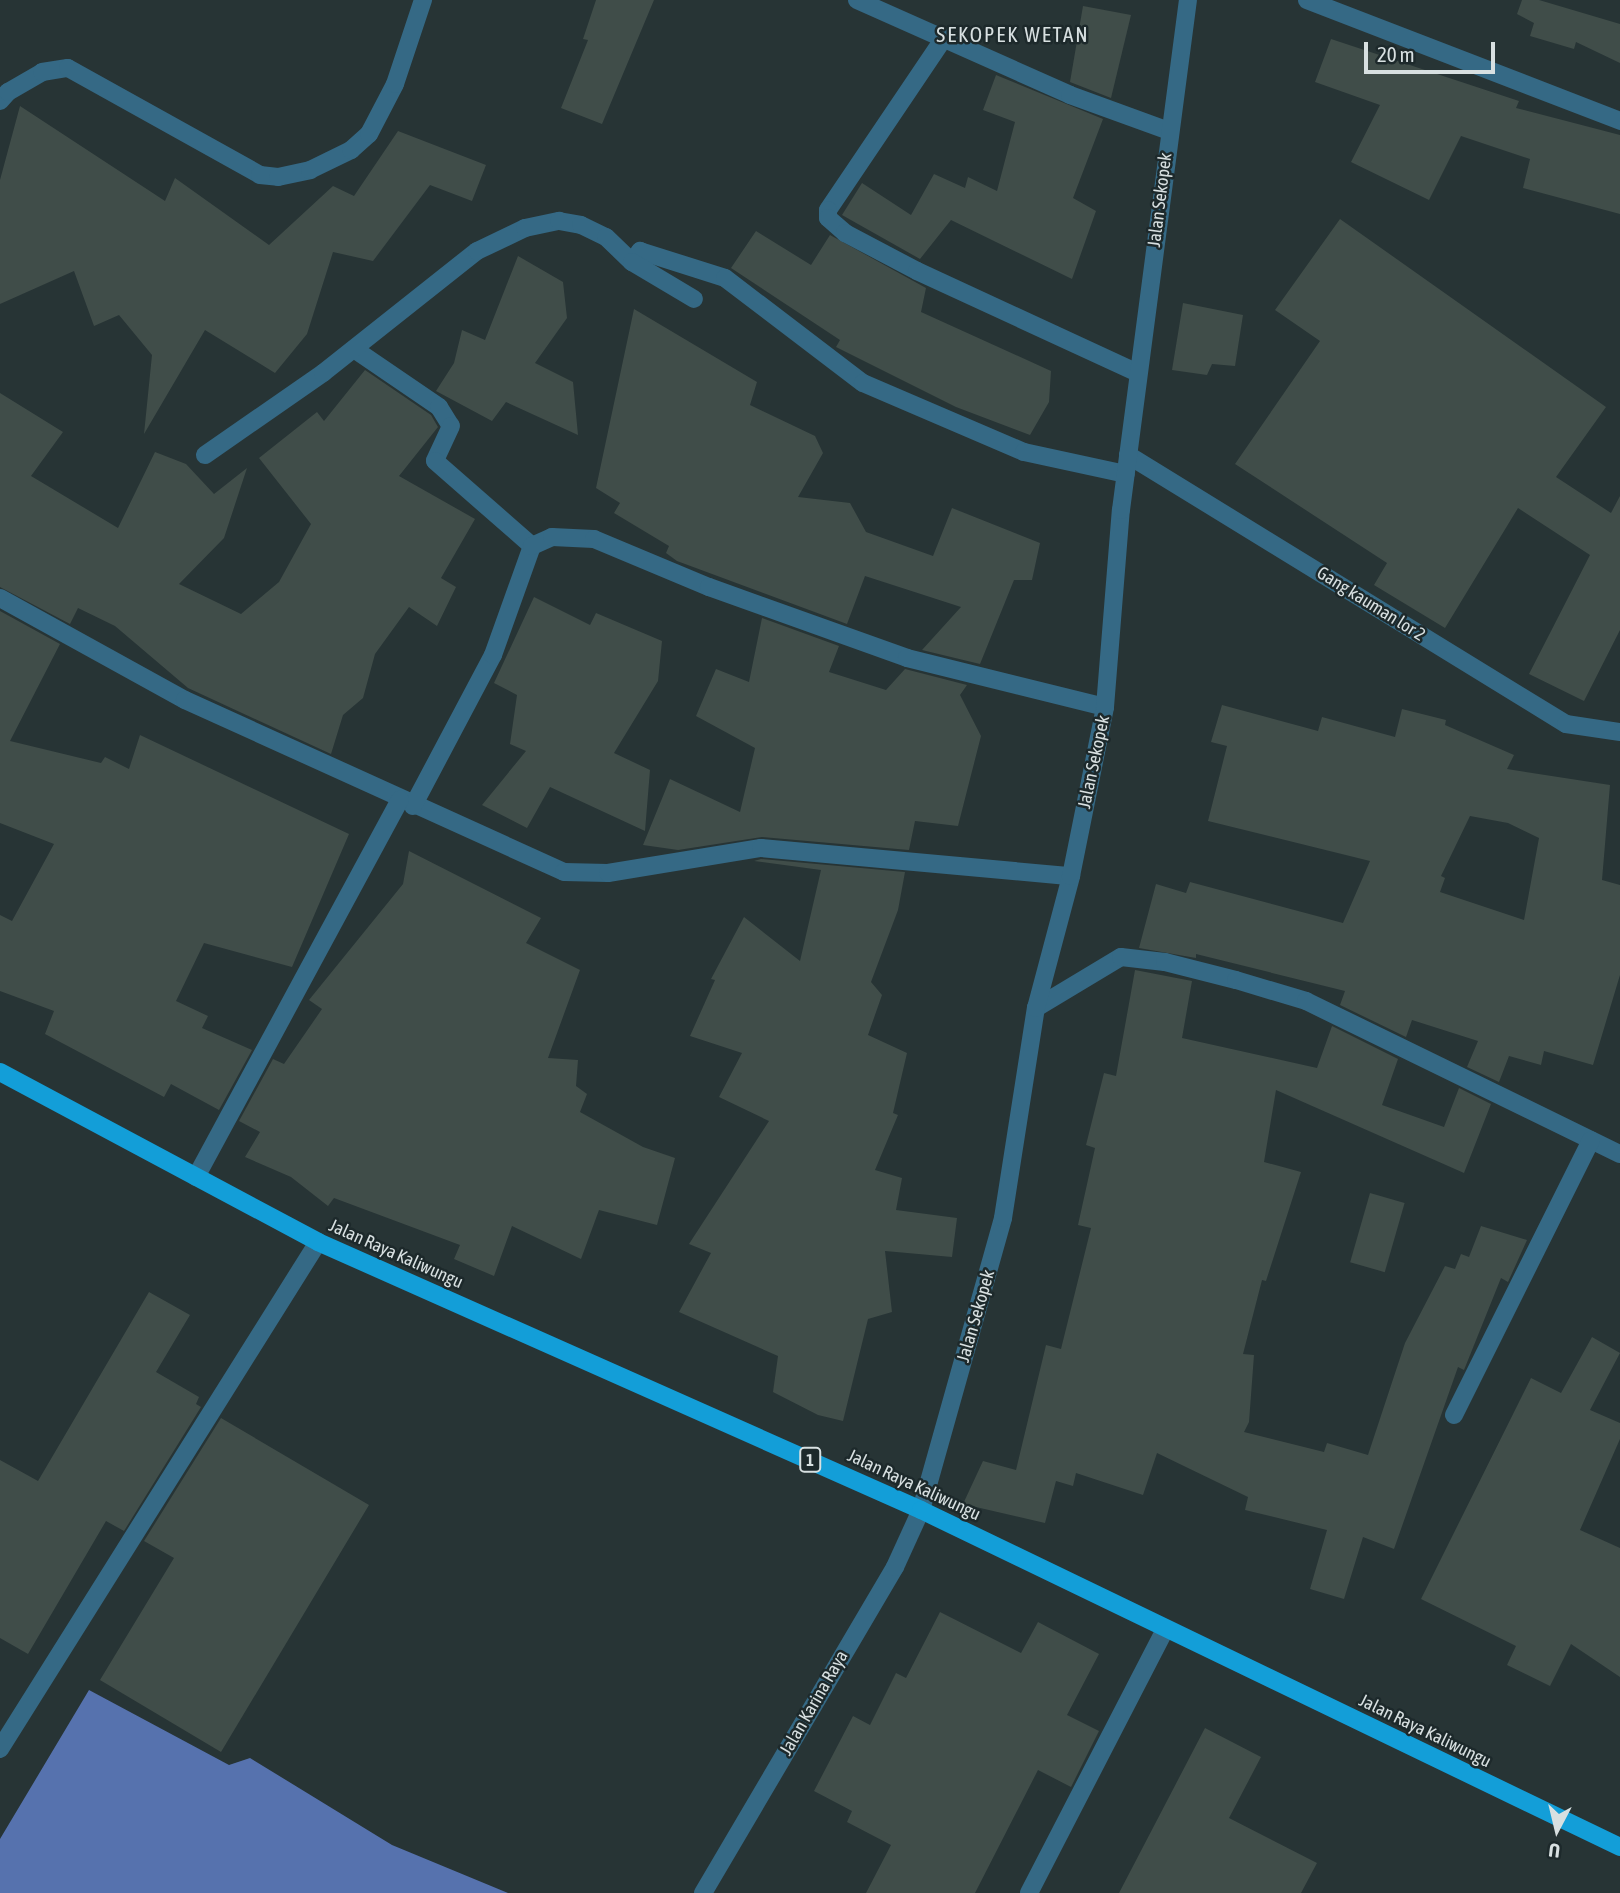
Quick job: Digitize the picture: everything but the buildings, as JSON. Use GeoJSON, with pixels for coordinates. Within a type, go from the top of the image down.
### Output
{"type":"FeatureCollection","features":[{"type":"Feature","properties":{"kind":"main road","name":"Jalan Raya Kaliwungu"},"geometry":{"type":"LineString","coordinates":[[0,1072],[318,1242],[921,1510],[1620,1847]]}},
{"type":"Feature","properties":{"kind":"street"},"geometry":{"type":"LineString","coordinates":[[0,102],[8,92],[42,72],[68,68],[260,175],[278,177],[310,170],[351,150],[369,134],[395,83],[423,0]]}},
{"type":"Feature","properties":{"kind":"street"},"geometry":{"type":"LineString","coordinates":[[857,0],[1070,95],[1169,131]]}},
{"type":"Feature","properties":{"kind":"street","name":"Jalan Sekopek"},"geometry":{"type":"LineString","coordinates":[[921,1510],[1003,1219],[1036,1009],[1071,876],[1105,707],[1121,510],[1188,0]]}},
{"type":"Feature","properties":{"kind":"street"},"geometry":{"type":"LineString","coordinates":[[1307,0],[1620,121]]}},
{"type":"Feature","properties":{"kind":"street"},"geometry":{"type":"LineString","coordinates":[[944,38],[828,210],[828,218],[845,233],[917,271],[1138,373]]}},
{"type":"Feature","properties":{"kind":"street"},"geometry":{"type":"LineString","coordinates":[[205,455],[354,349],[477,251],[525,228],[559,221],[581,225],[636,256],[694,299]]}},
{"type":"Feature","properties":{"kind":"street","name":"Gang kauman lor 2"},"geometry":{"type":"LineString","coordinates":[[636,256],[725,278],[863,383],[1024,452],[1128,462],[1566,724],[1620,732]]}},
{"type":"Feature","properties":{"kind":"street"},"geometry":{"type":"LineString","coordinates":[[354,349],[439,407],[452,426],[435,461],[532,546]]}},
{"type":"Feature","properties":{"kind":"street"},"geometry":{"type":"LineString","coordinates":[[196,1177],[493,654],[532,546],[552,537],[594,539],[709,587],[907,658],[1105,707]]}},
{"type":"Feature","properties":{"kind":"street"},"geometry":{"type":"LineString","coordinates":[[0,598],[185,700],[546,866],[583,875],[761,848],[1071,876]]}},
{"type":"Feature","properties":{"kind":"street"},"geometry":{"type":"LineString","coordinates":[[1036,1009],[1121,957],[1177,965],[1306,1001],[1620,1154]]}},
{"type":"Feature","properties":{"kind":"street"},"geometry":{"type":"LineString","coordinates":[[1454,1415],[1591,1140]]}},
{"type":"Feature","properties":{"kind":"street"},"geometry":{"type":"LineString","coordinates":[[0,1749],[318,1242]]}},
{"type":"Feature","properties":{"kind":"street","name":"Jalan Karina Raya"},"geometry":{"type":"LineString","coordinates":[[703,1893],[895,1567],[921,1510]]}},
{"type":"Feature","properties":{"kind":"street"},"geometry":{"type":"LineString","coordinates":[[1029,1893],[1164,1629]]}},
{"type":"Feature","properties":{"kind":"water"},"geometry":{"type":"Polygon","coordinates":[[[89,1690],[229,1765],[250,1758],[392,1845],[508,1893],[0,1893],[0,1839],[89,1690]]]}},
{"type":"Feature","properties":{"kind":"district","name":"SEKOPEK WETAN"},"geometry":{"type":"Point","coordinates":[1013,34]}}]}
